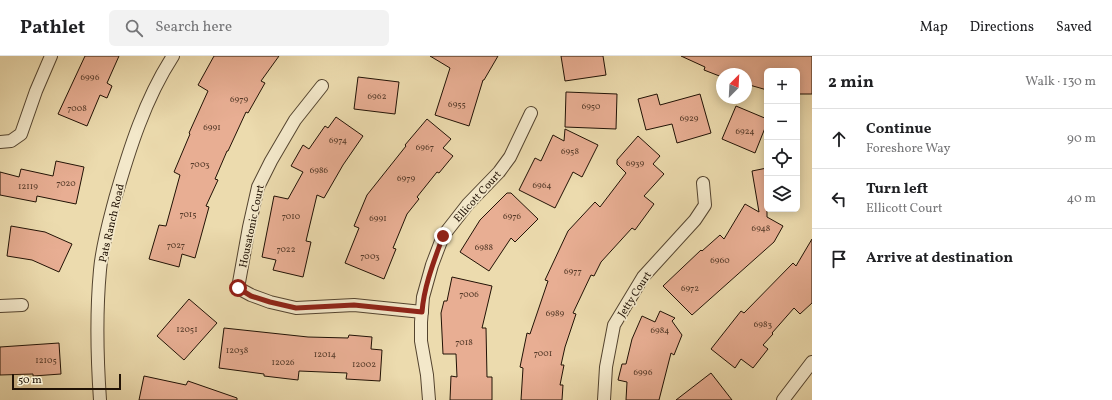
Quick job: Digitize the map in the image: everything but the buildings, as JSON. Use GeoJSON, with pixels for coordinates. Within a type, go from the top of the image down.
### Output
{"type":"FeatureCollection","features":[{"type":"Feature","properties":{"kind":"street"},"geometry":{"type":"LineString","coordinates":[[0,142],[11,141],[21,134],[36,91],[51,56]]}},
{"type":"Feature","properties":{"kind":"street","name":"Pats Ranch Road"},"geometry":{"type":"LineString","coordinates":[[100,400],[97,326],[100,269],[108,223],[140,122],[162,73],[173,56]]}},
{"type":"Feature","properties":{"kind":"street","name":"Housatonic Court"},"geometry":{"type":"LineString","coordinates":[[322,86],[295,120],[270,161],[258,187],[238,288],[251,296],[296,308],[354,305],[422,312]]}},
{"type":"Feature","properties":{"kind":"street","name":"Ellicott Court"},"geometry":{"type":"LineString","coordinates":[[429,400],[428,375],[421,341],[423,297],[432,265],[443,236],[468,204],[499,172],[510,157],[531,113]]}},
{"type":"Feature","properties":{"kind":"street","name":"Jetty Court"},"geometry":{"type":"LineString","coordinates":[[604,400],[606,367],[614,325],[643,276],[695,220],[705,205],[703,183]]}},
{"type":"Feature","properties":{"kind":"street"},"geometry":{"type":"LineString","coordinates":[[0,306],[22,305]]}},
{"type":"Feature","properties":{"kind":"street"},"geometry":{"type":"LineString","coordinates":[[783,400],[812,362]]}},
{"type":"Feature","properties":{"kind":"route"},"geometry":{"type":"LineString","coordinates":[[238,288],[251,296],[296,308],[354,305],[422,312],[423,297],[432,265],[443,236]]}}]}
